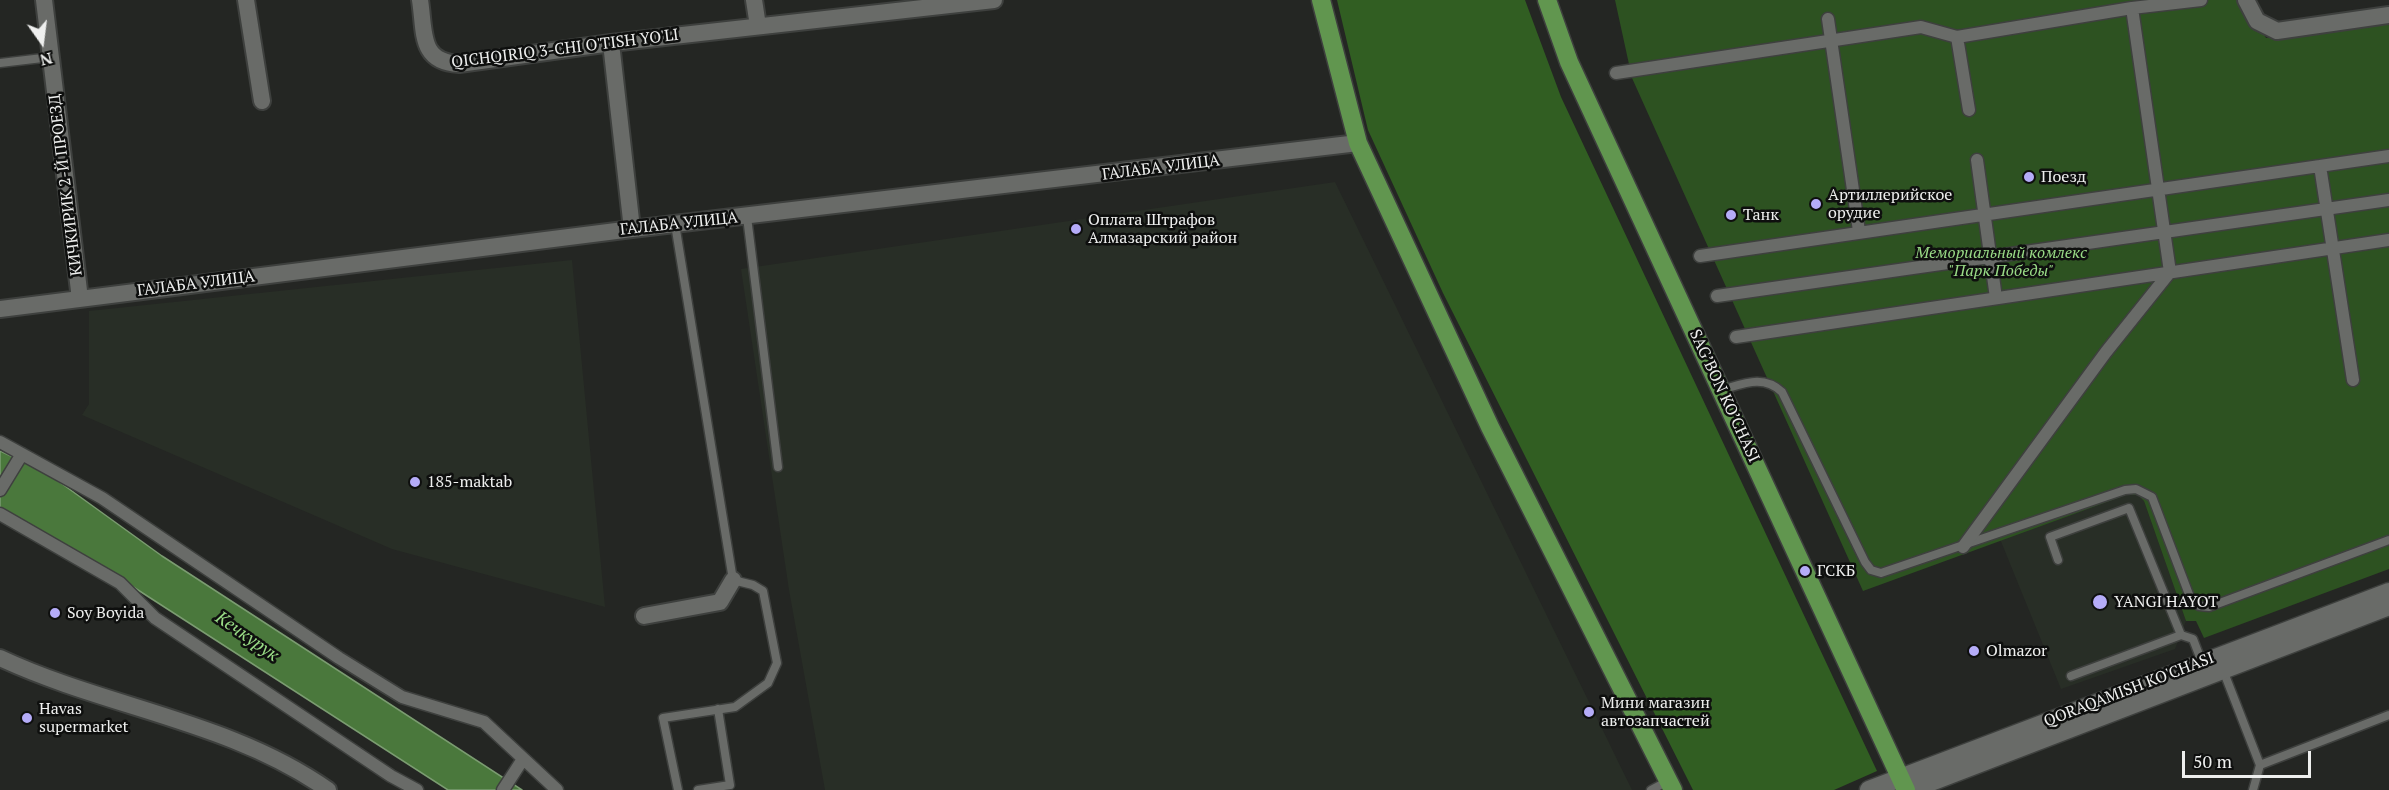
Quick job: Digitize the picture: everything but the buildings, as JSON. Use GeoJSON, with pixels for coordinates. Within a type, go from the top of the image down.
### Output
{"type":"FeatureCollection","features":[{"type":"Feature","properties":{"kind":"main road"},"geometry":{"type":"LineString","coordinates":[[1321,0],[1358,143],[1490,428],[1671,786]]}},
{"type":"Feature","properties":{"kind":"main road","name":"SAG’BON KO’CHASI"},"geometry":{"type":"LineString","coordinates":[[1546,0],[1569,62],[1906,786]]}},
{"type":"Feature","properties":{"kind":"main road","name":"QORAQAMISH KO'CHASI"},"geometry":{"type":"LineString","coordinates":[[2211,670],[2389,592]]}},
{"type":"Feature","properties":{"kind":"main road","name":"QORAQAMISH KO'CHASI"},"geometry":{"type":"LineString","coordinates":[[1869,790],[1906,786],[2211,670],[2389,606]]}},
{"type":"Feature","properties":{"kind":"street","name":"КИЧКИРИК 2-Й ПРОЕЗД"},"geometry":{"type":"LineString","coordinates":[[44,0],[80,299]]}},
{"type":"Feature","properties":{"kind":"street"},"geometry":{"type":"LineString","coordinates":[[246,0],[262,101]]}},
{"type":"Feature","properties":{"kind":"street","name":"QICHQIRIQ 3-CHI O'TISH YO'LI"},"geometry":{"type":"LineString","coordinates":[[420,0],[427,50],[442,63],[459,64],[758,26],[994,0]]}},
{"type":"Feature","properties":{"kind":"street"},"geometry":{"type":"LineString","coordinates":[[754,0],[758,26]]}},
{"type":"Feature","properties":{"kind":"street"},"geometry":{"type":"LineString","coordinates":[[1616,73],[1921,27],[1957,37],[2132,8],[2201,0]]}},
{"type":"Feature","properties":{"kind":"street"},"geometry":{"type":"LineString","coordinates":[[2246,0],[2257,21],[2277,31],[2389,15]]}},
{"type":"Feature","properties":{"kind":"street"},"geometry":{"type":"LineString","coordinates":[[1963,547],[2106,352],[2170,272],[2132,8]]}},
{"type":"Feature","properties":{"kind":"street"},"geometry":{"type":"LineString","coordinates":[[1828,19],[1859,231]]}},
{"type":"Feature","properties":{"kind":"street"},"geometry":{"type":"LineString","coordinates":[[1957,37],[1969,110]]}},
{"type":"Feature","properties":{"kind":"street"},"geometry":{"type":"LineString","coordinates":[[611,44],[632,229]]}},
{"type":"Feature","properties":{"kind":"street","name":"ГАЛАБА УЛИЦА"},"geometry":{"type":"LineString","coordinates":[[0,309],[632,229],[1358,143]]}},
{"type":"Feature","properties":{"kind":"street"},"geometry":{"type":"LineString","coordinates":[[1700,256],[1859,231],[2389,156]]}},
{"type":"Feature","properties":{"kind":"street"},"geometry":{"type":"LineString","coordinates":[[1977,160],[1996,298]]}},
{"type":"Feature","properties":{"kind":"street"},"geometry":{"type":"LineString","coordinates":[[2320,166],[2353,380]]}},
{"type":"Feature","properties":{"kind":"street"},"geometry":{"type":"LineString","coordinates":[[1717,296],[2389,200]]}},
{"type":"Feature","properties":{"kind":"street"},"geometry":{"type":"LineString","coordinates":[[1736,336],[2389,240]]}},
{"type":"Feature","properties":{"kind":"street"},"geometry":{"type":"LineString","coordinates":[[0,442],[102,498],[402,697],[484,722],[557,790]]}},
{"type":"Feature","properties":{"kind":"street"},"geometry":{"type":"LineString","coordinates":[[0,490],[22,454]]}},
{"type":"Feature","properties":{"kind":"street"},"geometry":{"type":"LineString","coordinates":[[0,514],[120,583],[155,618],[391,776],[417,790]]}},
{"type":"Feature","properties":{"kind":"street"},"geometry":{"type":"LineString","coordinates":[[644,616],[720,602],[733,580]]}},
{"type":"Feature","properties":{"kind":"street"},"geometry":{"type":"LineString","coordinates":[[1,660],[59,683],[247,744],[296,769],[328,790]]}},
{"type":"Feature","properties":{"kind":"street"},"geometry":{"type":"LineString","coordinates":[[503,790],[523,759]]}},
{"type":"Feature","properties":{"kind":"lane"},"geometry":{"type":"LineString","coordinates":[[0,63],[51,57]]}},
{"type":"Feature","properties":{"kind":"lane"},"geometry":{"type":"LineString","coordinates":[[747,217],[778,467]]}},
{"type":"Feature","properties":{"kind":"lane"},"geometry":{"type":"LineString","coordinates":[[675,224],[733,580],[753,585],[764,591],[777,663],[768,682],[735,707],[663,718],[678,790]]}},
{"type":"Feature","properties":{"kind":"lane"},"geometry":{"type":"LineString","coordinates":[[1721,390],[1758,380],[1774,385],[1782,392],[1865,562],[1871,570],[1881,573],[1894,571],[2125,490],[2136,489],[2152,497],[2190,597],[2199,606],[2208,607],[2389,540]]}},
{"type":"Feature","properties":{"kind":"lane"},"geometry":{"type":"LineString","coordinates":[[2058,560],[2050,537],[2129,508],[2181,635]]}},
{"type":"Feature","properties":{"kind":"lane"},"geometry":{"type":"LineString","coordinates":[[2071,676],[2181,635],[2193,639],[2260,765],[2253,790]]}},
{"type":"Feature","properties":{"kind":"lane"},"geometry":{"type":"LineString","coordinates":[[698,790],[730,785],[717,709]]}},
{"type":"Feature","properties":{"kind":"lane"},"geometry":{"type":"LineString","coordinates":[[2260,765],[2389,715]]}},
{"type":"Feature","properties":{"kind":"lane"},"geometry":{"type":"LineString","coordinates":[[1651,790],[1671,786]]}},
{"type":"Feature","properties":{"kind":"shaded area"},"geometry":{"type":"Polygon","coordinates":[[[1337,0],[1525,0],[1561,97],[1877,771],[1834,790],[1693,790],[1443,293],[1368,130],[1337,0]]]}},
{"type":"Feature","properties":{"kind":"shaded area"},"geometry":{"type":"Polygon","coordinates":[[[1335,182],[1632,790],[825,790],[789,590],[741,269],[1335,182]]]}},
{"type":"Feature","properties":{"kind":"shaded area","name":"185-maktab"},"geometry":{"type":"Polygon","coordinates":[[[572,260],[605,607],[392,549],[82,415],[89,404],[89,311],[572,260]]]}},
{"type":"Feature","properties":{"kind":"shaded area"},"geometry":{"type":"Polygon","coordinates":[[[2126,495],[2138,495],[2144,501],[2186,621],[2175,649],[2061,689],[2000,539],[2126,495]]]}},
{"type":"Feature","properties":{"kind":"green space","name":"Мемориальный комлекс \"Парк Победы\""},"geometry":{"type":"Polygon","coordinates":[[[1615,0],[2243,0],[2266,38],[2389,22],[2389,569],[2204,638],[2196,621],[2186,621],[2144,501],[2138,495],[2126,495],[1863,591],[1632,78],[1615,0]]]}},
{"type":"Feature","properties":{"kind":"water","name":"Кечкурук"},"geometry":{"type":"Polygon","coordinates":[[[0,451],[47,473],[162,556],[522,790],[448,790],[124,581],[0,507],[0,451]]]}},
{"type":"Feature","properties":{"kind":"place","name":"Поезд"},"geometry":{"type":"Point","coordinates":[2029,177]}},
{"type":"Feature","properties":{"kind":"place","name":"Артиллерийское орудие"},"geometry":{"type":"Point","coordinates":[1816,204]}},
{"type":"Feature","properties":{"kind":"place","name":"Танк"},"geometry":{"type":"Point","coordinates":[1731,215]}},
{"type":"Feature","properties":{"kind":"place","name":"Оплата Штрафов Aлмазарский район"},"geometry":{"type":"Point","coordinates":[1076,229]}},
{"type":"Feature","properties":{"kind":"place","name":"185-maktab"},"geometry":{"type":"Point","coordinates":[415,482]}},
{"type":"Feature","properties":{"kind":"place","name":"ГСКБ"},"geometry":{"type":"Point","coordinates":[1805,571]}},
{"type":"Feature","properties":{"kind":"place","name":"YANGI HAYOT"},"geometry":{"type":"Point","coordinates":[2100,602]}},
{"type":"Feature","properties":{"kind":"place","name":"Soy Boyida"},"geometry":{"type":"Point","coordinates":[55,613]}},
{"type":"Feature","properties":{"kind":"place","name":"Olmazor"},"geometry":{"type":"Point","coordinates":[1974,651]}},
{"type":"Feature","properties":{"kind":"place","name":"Мини магазин автозапчастей"},"geometry":{"type":"Point","coordinates":[1589,712]}},
{"type":"Feature","properties":{"kind":"place","name":"Havas supermarket"},"geometry":{"type":"Point","coordinates":[27,718]}}]}
